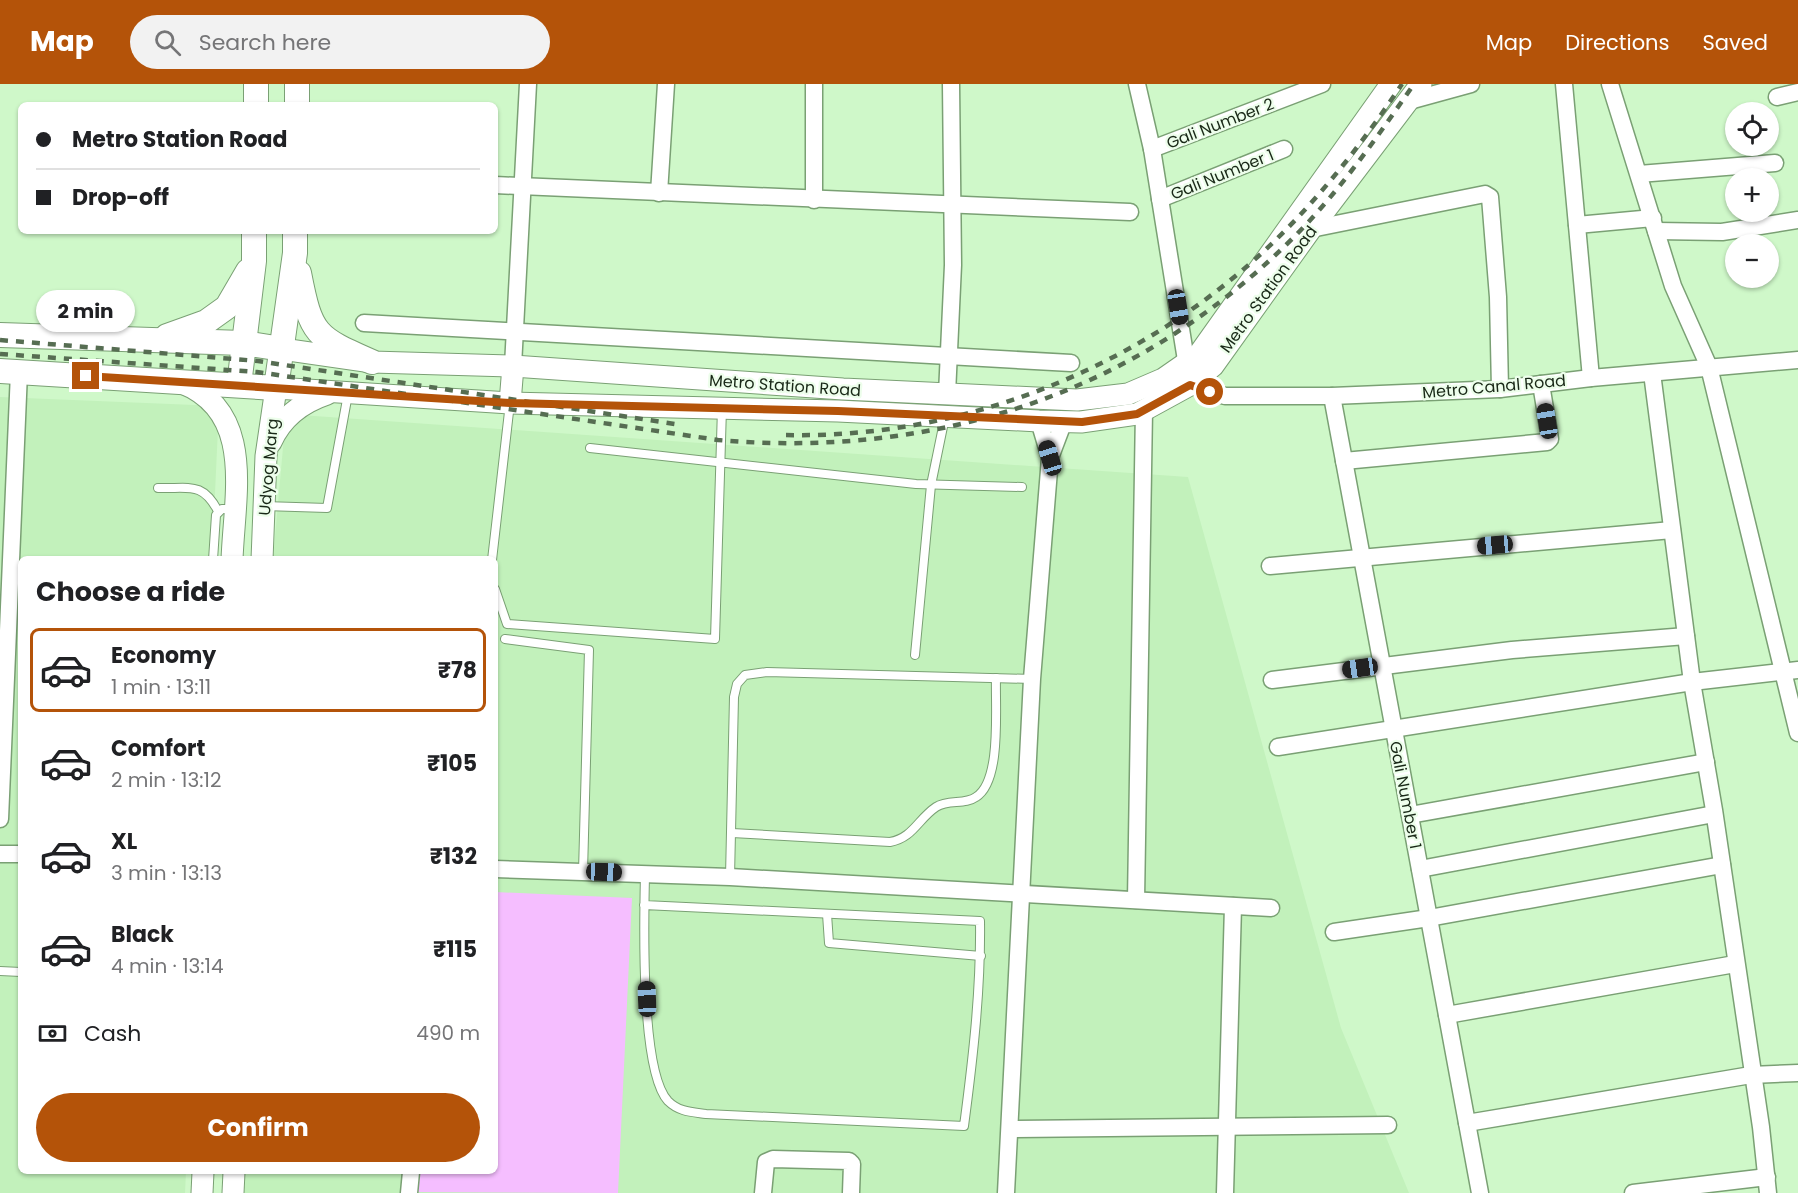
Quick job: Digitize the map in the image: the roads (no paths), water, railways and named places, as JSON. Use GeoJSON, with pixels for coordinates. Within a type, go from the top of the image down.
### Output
{"type":"FeatureCollection","features":[{"type":"Feature","properties":{"kind":"main road"},"geometry":{"type":"LineString","coordinates":[[255,102],[256,84]]}},
{"type":"Feature","properties":{"kind":"main road"},"geometry":{"type":"LineString","coordinates":[[297,84],[297,102]]}},
{"type":"Feature","properties":{"kind":"main road"},"geometry":{"type":"LineString","coordinates":[[239,385],[254,261],[254,234]]}},
{"type":"Feature","properties":{"kind":"main road"},"geometry":{"type":"LineString","coordinates":[[295,242],[305,306],[315,329],[330,344],[372,362]]}},
{"type":"Feature","properties":{"kind":"main road","name":"Udyog Marg"},"geometry":{"type":"LineString","coordinates":[[276,388],[295,242]]}},
{"type":"Feature","properties":{"kind":"main road"},"geometry":{"type":"LineString","coordinates":[[151,342],[206,322],[227,307],[254,261]]}},
{"type":"Feature","properties":{"kind":"main road"},"geometry":{"type":"LineString","coordinates":[[0,335],[151,342],[243,343],[282,349]]}},
{"type":"Feature","properties":{"kind":"main road"},"geometry":{"type":"LineString","coordinates":[[9,371],[276,388]]}},
{"type":"Feature","properties":{"kind":"street"},"geometry":{"type":"LineString","coordinates":[[510,403],[516,332],[528,84]]}},
{"type":"Feature","properties":{"kind":"street"},"geometry":{"type":"LineString","coordinates":[[659,193],[666,84]]}},
{"type":"Feature","properties":{"kind":"street"},"geometry":{"type":"LineString","coordinates":[[814,84],[814,200]]}},
{"type":"Feature","properties":{"kind":"street"},"geometry":{"type":"LineString","coordinates":[[947,394],[953,266],[951,84]]}},
{"type":"Feature","properties":{"kind":"street"},"geometry":{"type":"LineString","coordinates":[[1137,84],[1152,149],[1190,385]]}},
{"type":"Feature","properties":{"kind":"street","name":"Gali Number 2"},"geometry":{"type":"LineString","coordinates":[[1152,149],[1322,84]]}},
{"type":"Feature","properties":{"kind":"street","name":"Metro Station Road"},"geometry":{"type":"LineString","coordinates":[[282,349],[372,362],[513,366],[947,394],[1077,400],[1128,394],[1187,364],[1198,354],[1391,84]]}},
{"type":"Feature","properties":{"kind":"street"},"geometry":{"type":"LineString","coordinates":[[1415,93],[1471,84]]}},
{"type":"Feature","properties":{"kind":"street"},"geometry":{"type":"LineString","coordinates":[[1564,84],[1591,378]]}},
{"type":"Feature","properties":{"kind":"street"},"geometry":{"type":"LineString","coordinates":[[1610,84],[1673,286],[1709,367],[1791,671],[1798,733]]}},
{"type":"Feature","properties":{"kind":"street"},"geometry":{"type":"LineString","coordinates":[[1777,97],[1798,92]]}},
{"type":"Feature","properties":{"kind":"street","name":"Metro Station Road"},"geometry":{"type":"LineString","coordinates":[[276,388],[510,403],[722,408],[1039,421],[1082,422],[1137,414],[1190,385],[1213,366],[1311,229],[1415,93]]}},
{"type":"Feature","properties":{"kind":"street","name":"Gali Number 1"},"geometry":{"type":"LineString","coordinates":[[1160,198],[1284,149]]}},
{"type":"Feature","properties":{"kind":"street"},"geometry":{"type":"LineString","coordinates":[[1639,174],[1775,162]]}},
{"type":"Feature","properties":{"kind":"street"},"geometry":{"type":"LineString","coordinates":[[498,185],[952,207],[1130,212]]}},
{"type":"Feature","properties":{"kind":"street"},"geometry":{"type":"LineString","coordinates":[[1311,229],[1488,195],[1492,200],[1493,211],[1500,389]]}},
{"type":"Feature","properties":{"kind":"street"},"geometry":{"type":"LineString","coordinates":[[1577,225],[1654,225],[1722,231],[1798,220]]}},
{"type":"Feature","properties":{"kind":"street"},"geometry":{"type":"LineString","coordinates":[[364,323],[1071,363]]}},
{"type":"Feature","properties":{"kind":"street","name":"Metro Canal Road"},"geometry":{"type":"LineString","coordinates":[[1190,385],[1225,396],[1332,396],[1500,389],[1652,372],[1798,360]]}},
{"type":"Feature","properties":{"kind":"street"},"geometry":{"type":"LineString","coordinates":[[0,819],[9,371]]}},
{"type":"Feature","properties":{"kind":"street"},"geometry":{"type":"LineString","coordinates":[[1633,1193],[1767,1185],[1734,964],[1722,865],[1692,682],[1652,372]]}},
{"type":"Feature","properties":{"kind":"street","name":"Udyog Marg"},"geometry":{"type":"LineString","coordinates":[[177,382],[198,390],[217,406],[228,424],[236,448],[226,510],[232,556]]}},
{"type":"Feature","properties":{"kind":"street"},"geometry":{"type":"LineString","coordinates":[[1344,461],[1547,442],[1550,439],[1541,384]]}},
{"type":"Feature","properties":{"kind":"street","name":"Udyog Marg"},"geometry":{"type":"LineString","coordinates":[[262,556],[266,456],[276,388]]}},
{"type":"Feature","properties":{"kind":"street"},"geometry":{"type":"LineString","coordinates":[[266,456],[275,434],[291,414],[310,399],[343,391]]}},
{"type":"Feature","properties":{"kind":"street","name":"Gali Number 1"},"geometry":{"type":"LineString","coordinates":[[1332,396],[1480,1193]]}},
{"type":"Feature","properties":{"kind":"street"},"geometry":{"type":"LineString","coordinates":[[1136,900],[1144,410]]}},
{"type":"Feature","properties":{"kind":"street"},"geometry":{"type":"LineString","coordinates":[[1039,421],[1050,458]]}},
{"type":"Feature","properties":{"kind":"street"},"geometry":{"type":"LineString","coordinates":[[1006,1193],[1032,679],[1050,458],[1064,421]]}},
{"type":"Feature","properties":{"kind":"street"},"geometry":{"type":"LineString","coordinates":[[1270,566],[1672,530]]}},
{"type":"Feature","properties":{"kind":"street"},"geometry":{"type":"LineString","coordinates":[[1272,680],[1382,665],[1686,636]]}},
{"type":"Feature","properties":{"kind":"street"},"geometry":{"type":"LineString","coordinates":[[1278,747],[1692,682],[1791,671]]}},
{"type":"Feature","properties":{"kind":"street"},"geometry":{"type":"LineString","coordinates":[[1410,815],[1706,762]]}},
{"type":"Feature","properties":{"kind":"street"},"geometry":{"type":"LineString","coordinates":[[1420,869],[1714,814]]}},
{"type":"Feature","properties":{"kind":"street"},"geometry":{"type":"LineString","coordinates":[[0,854],[18,854]]}},
{"type":"Feature","properties":{"kind":"street"},"geometry":{"type":"LineString","coordinates":[[1334,932],[1429,918],[1722,865]]}},
{"type":"Feature","properties":{"kind":"street"},"geometry":{"type":"LineString","coordinates":[[498,868],[730,876],[1021,896],[1271,908]]}},
{"type":"Feature","properties":{"kind":"street"},"geometry":{"type":"LineString","coordinates":[[1225,1193],[1233,906]]}},
{"type":"Feature","properties":{"kind":"street"},"geometry":{"type":"LineString","coordinates":[[1447,1015],[1734,964]]}},
{"type":"Feature","properties":{"kind":"street"},"geometry":{"type":"LineString","coordinates":[[1467,1123],[1751,1075],[1798,1073]]}},
{"type":"Feature","properties":{"kind":"street"},"geometry":{"type":"LineString","coordinates":[[1010,1129],[1388,1125]]}},
{"type":"Feature","properties":{"kind":"street"},"geometry":{"type":"LineString","coordinates":[[763,1193],[765,1166],[769,1159],[773,1159],[849,1161],[852,1164],[851,1193]]}},
{"type":"Feature","properties":{"kind":"street"},"geometry":{"type":"LineString","coordinates":[[202,1193],[203,1174]]}},
{"type":"Feature","properties":{"kind":"street"},"geometry":{"type":"LineString","coordinates":[[233,1193],[234,1174]]}},
{"type":"Feature","properties":{"kind":"street"},"geometry":{"type":"LineString","coordinates":[[409,1193],[411,1174]]}},
{"type":"Feature","properties":{"kind":"lane"},"geometry":{"type":"LineString","coordinates":[[264,506],[327,508],[343,391]]}},
{"type":"Feature","properties":{"kind":"lane"},"geometry":{"type":"LineString","coordinates":[[492,556],[510,403]]}},
{"type":"Feature","properties":{"kind":"lane"},"geometry":{"type":"LineString","coordinates":[[498,598],[507,624],[715,639],[722,408]]}},
{"type":"Feature","properties":{"kind":"lane"},"geometry":{"type":"LineString","coordinates":[[915,655],[931,485],[946,416]]}},
{"type":"Feature","properties":{"kind":"lane"},"geometry":{"type":"LineString","coordinates":[[590,447],[931,485],[1022,487]]}},
{"type":"Feature","properties":{"kind":"lane"},"geometry":{"type":"LineString","coordinates":[[158,488],[202,490],[226,510],[215,518],[213,556]]}},
{"type":"Feature","properties":{"kind":"lane"},"geometry":{"type":"LineString","coordinates":[[505,639],[590,650],[583,872]]}},
{"type":"Feature","properties":{"kind":"lane"},"geometry":{"type":"LineString","coordinates":[[730,876],[734,697],[737,684],[745,675],[766,672],[1032,679]]}},
{"type":"Feature","properties":{"kind":"lane"},"geometry":{"type":"LineString","coordinates":[[732,833],[890,842],[910,835],[928,813],[939,805],[974,799],[985,790],[993,766],[996,678]]}},
{"type":"Feature","properties":{"kind":"lane"},"geometry":{"type":"LineString","coordinates":[[644,906],[980,921],[981,956],[973,1056],[964,1126],[706,1114],[680,1110],[659,1088],[648,1044],[644,906],[645,874]]}},
{"type":"Feature","properties":{"kind":"lane"},"geometry":{"type":"LineString","coordinates":[[827,914],[829,944],[981,956]]}},
{"type":"Feature","properties":{"kind":"lane"},"geometry":{"type":"LineString","coordinates":[[0,971],[18,972]]}},
{"type":"Feature","properties":{"kind":"railway"},"geometry":{"type":"LineString","coordinates":[[786,435],[851,433],[916,425],[980,410],[1042,389],[1102,363],[1159,331],[1213,294],[1283,233],[1337,172],[1371,129],[1402,84]]}},
{"type":"Feature","properties":{"kind":"railway"},"geometry":{"type":"LineString","coordinates":[[0,354],[257,372],[718,440],[799,443],[879,438],[956,425],[1031,404],[1103,374],[1171,336],[1236,289],[1297,234],[1329,199],[1414,84]]}},
{"type":"Feature","properties":{"kind":"railway"},"geometry":{"type":"LineString","coordinates":[[0,340],[258,361],[675,424]]}}]}
